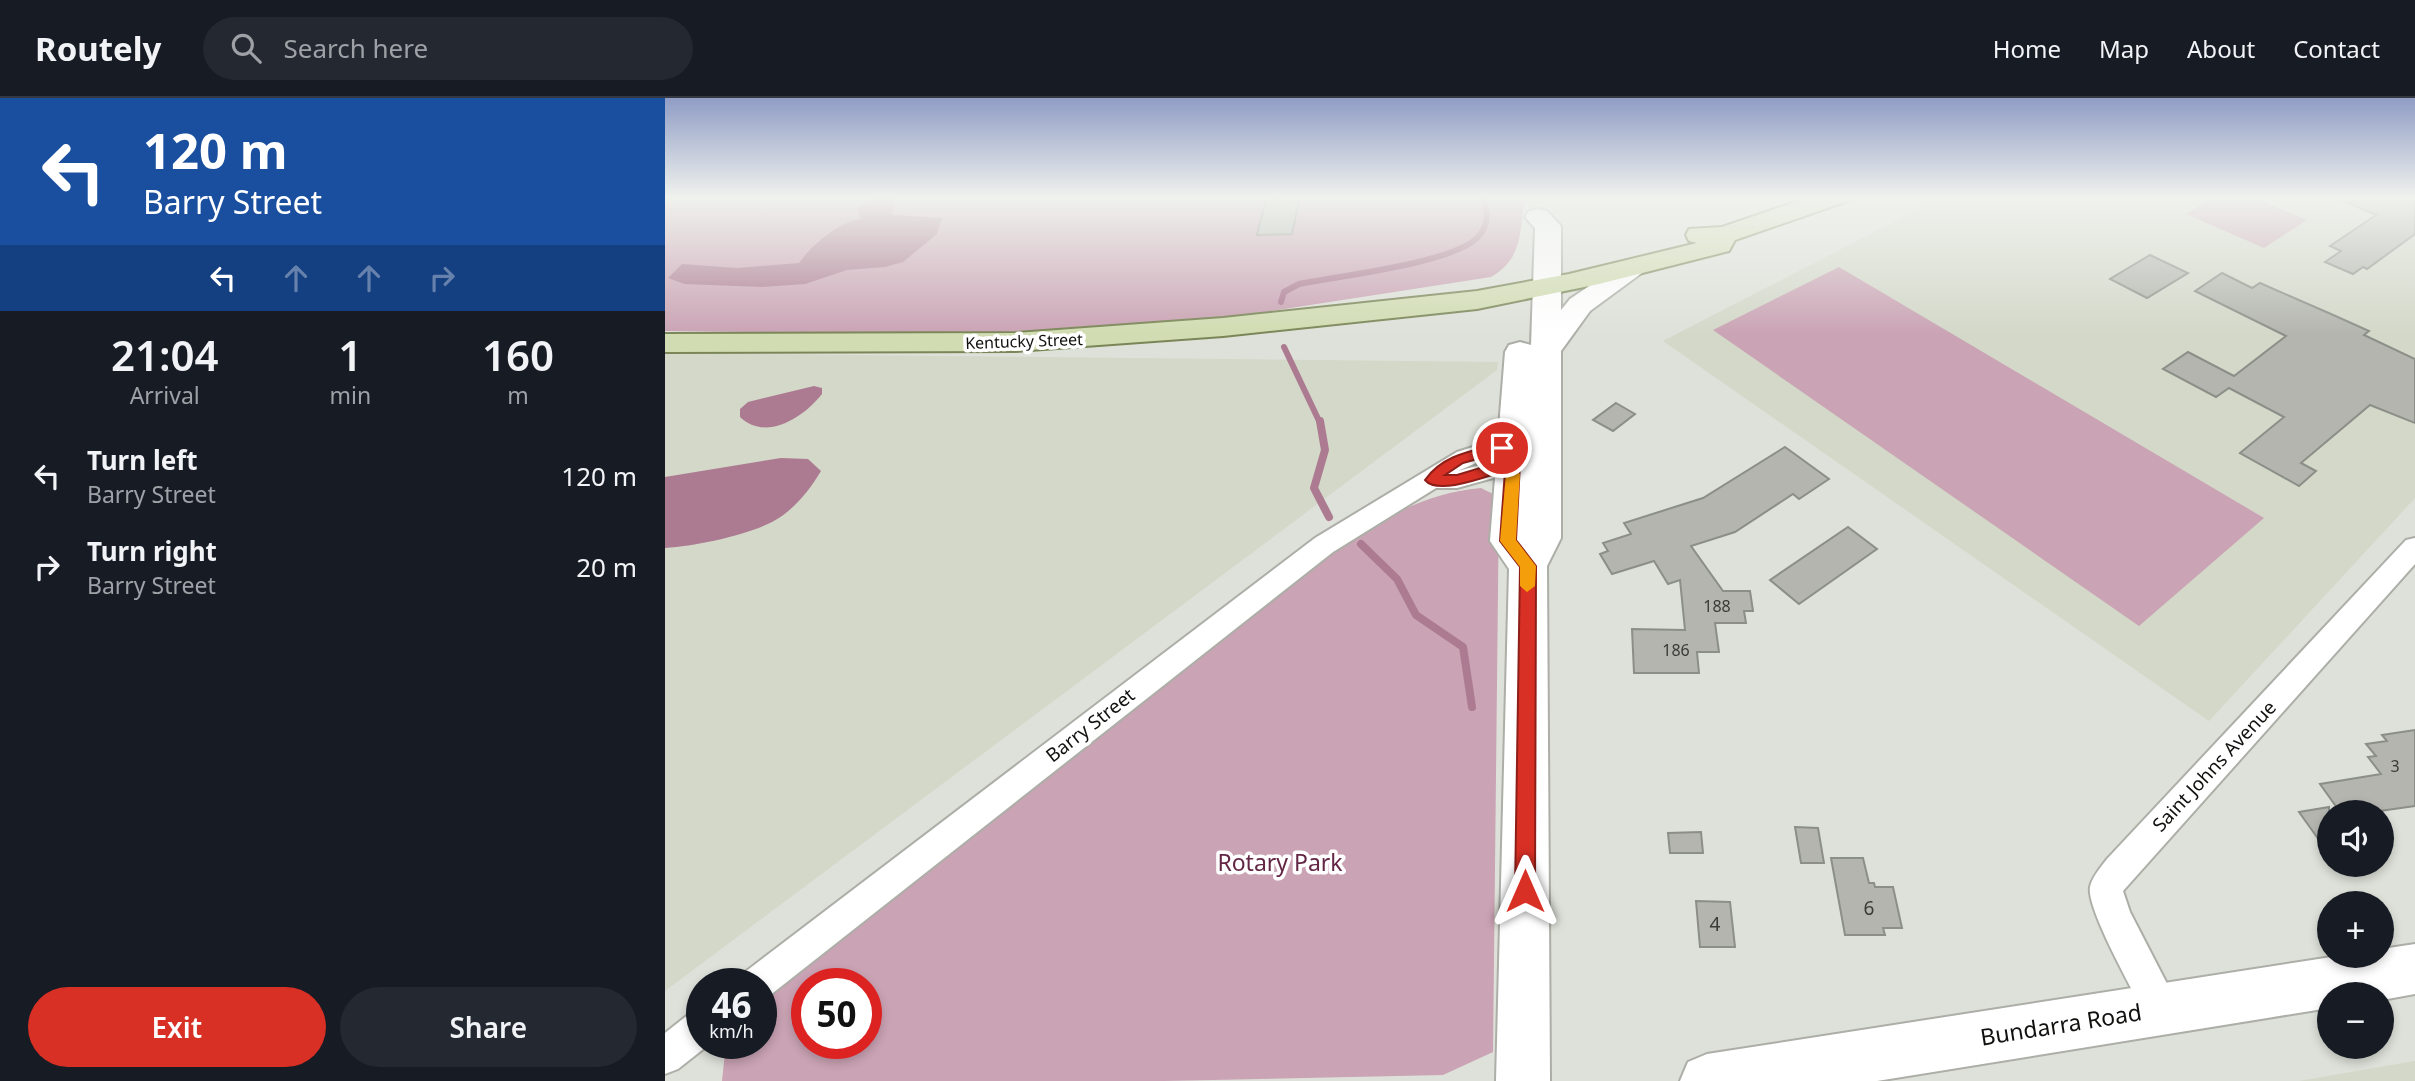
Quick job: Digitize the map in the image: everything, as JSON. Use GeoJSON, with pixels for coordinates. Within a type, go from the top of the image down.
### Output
{"type":"FeatureCollection","features":[{"type":"Feature","properties":{"kind":"main road"},"geometry":{"type":"LineString","coordinates":[[1523,1081],[1528,566],[1508,541],[1529,452],[1545,352],[1529,243]]}},
{"type":"Feature","properties":{"kind":"main road"},"geometry":{"type":"LineString","coordinates":[[1535,283],[1673,243]]}},
{"type":"Feature","properties":{"kind":"main road"},"geometry":{"type":"LineString","coordinates":[[1535,283],[1636,267],[1720,243]]}},
{"type":"Feature","properties":{"kind":"main road"},"geometry":{"type":"LineString","coordinates":[[1545,352],[1580,305],[1636,267]]}},
{"type":"Feature","properties":{"kind":"main road"},"geometry":{"type":"LineString","coordinates":[[1529,452],[1535,283]]}},
{"type":"Feature","properties":{"kind":"main road","name":"Kentucky Street"},"geometry":{"type":"LineString","coordinates":[[665,343],[1016,342],[1211,328],[1381,308],[1405,311],[1535,283]]}},
{"type":"Feature","properties":{"kind":"main road","name":"Bundarra Road"},"geometry":{"type":"LineString","coordinates":[[1707,1081],[2415,969]]}},
{"type":"Feature","properties":{"kind":"street","name":"Barry Street"},"geometry":{"type":"LineString","coordinates":[[777,969],[1324,545],[1432,480],[1457,480],[1529,452]]}},
{"type":"Feature","properties":{"kind":"street","name":"Saint Johns Avenue"},"geometry":{"type":"LineString","coordinates":[[2162,1009],[2115,918],[2106,889],[2118,870],[2415,547]]}},
{"type":"Feature","properties":{"kind":"street"},"geometry":{"type":"LineString","coordinates":[[665,1056],[686,1040]]}},
{"type":"Feature","properties":{"kind":"shaded area"},"geometry":{"type":"Polygon","coordinates":[[[818,243],[926,243],[903,262],[885,267],[847,270],[805,284],[762,287],[685,284],[668,278],[682,264],[737,268],[799,263],[818,243]]]}},
{"type":"Feature","properties":{"kind":"shaded area"},"geometry":{"type":"Polygon","coordinates":[[[1853,243],[2415,243],[2415,498],[2209,721],[1663,341],[1853,243]]]}},
{"type":"Feature","properties":{"kind":"shaded area"},"geometry":{"type":"Polygon","coordinates":[[[665,353],[1498,362],[1497,370],[696,968],[686,968],[686,975],[665,991],[665,353]]]}},
{"type":"Feature","properties":{"kind":"shaded area"},"geometry":{"type":"Polygon","coordinates":[[[814,386],[822,388],[822,394],[805,411],[784,424],[761,427],[740,417],[740,409],[748,402],[814,386]]]}},
{"type":"Feature","properties":{"kind":"shaded area"},"geometry":{"type":"Polygon","coordinates":[[[781,458],[808,459],[821,471],[806,493],[787,512],[761,527],[734,536],[665,548],[665,477],[781,458]]]}},
{"type":"Feature","properties":{"kind":"shaded area"},"geometry":{"type":"Polygon","coordinates":[[[2415,1061],[2415,1081],[2299,1081],[2415,1061]]]}},
{"type":"Feature","properties":{"kind":"green space"},"geometry":{"type":"Polygon","coordinates":[[[665,243],[1518,243],[1502,270],[1491,277],[1214,320],[1003,335],[665,331],[665,243]]]}},
{"type":"Feature","properties":{"kind":"green space"},"geometry":{"type":"Polygon","coordinates":[[[2252,243],[2272,243],[2264,248],[2252,243]]]}},
{"type":"Feature","properties":{"kind":"green space"},"geometry":{"type":"Polygon","coordinates":[[[1839,267],[2264,518],[2139,626],[1713,330],[1839,267]]]}},
{"type":"Feature","properties":{"kind":"green space","name":"Rotary Park"},"geometry":{"type":"Polygon","coordinates":[[[1481,488],[1499,497],[1493,1052],[1443,1075],[1164,1081],[722,1081],[724,1059],[777,1059],[777,986],[791,975],[791,1059],[882,1059],[882,968],[800,968],[1328,552],[1401,511],[1439,496],[1481,488]]]}},
{"type":"Feature","properties":{"kind":"building"},"geometry":{"type":"Polygon","coordinates":[[[2335,243],[2403,243],[2367,269],[2363,267],[2353,274],[2325,262],[2341,251],[2330,246],[2335,243]]]}},
{"type":"Feature","properties":{"kind":"building"},"geometry":{"type":"Polygon","coordinates":[[[2150,255],[2188,273],[2147,298],[2110,279],[2150,255]]]}},
{"type":"Feature","properties":{"kind":"building"},"geometry":{"type":"Polygon","coordinates":[[[2222,273],[2252,288],[2260,283],[2331,314],[2369,331],[2364,335],[2415,359],[2415,423],[2370,405],[2301,463],[2316,471],[2299,486],[2240,453],[2284,417],[2229,388],[2216,397],[2163,369],[2188,352],[2234,376],[2286,336],[2195,291],[2222,273]]]}},
{"type":"Feature","properties":{"kind":"building"},"geometry":{"type":"Polygon","coordinates":[[[1616,403],[1635,414],[1613,431],[1593,420],[1616,403]]]}},
{"type":"Feature","properties":{"kind":"building"},"geometry":{"type":"Polygon","coordinates":[[[1785,447],[1829,479],[1799,499],[1793,494],[1735,532],[1691,546],[1723,591],[1750,591],[1753,611],[1744,611],[1746,623],[1715,623],[1719,652],[1697,652],[1699,673],[1634,673],[1632,629],[1685,630],[1680,580],[1668,584],[1654,561],[1612,574],[1600,554],[1608,551],[1603,543],[1631,534],[1624,523],[1703,498],[1785,447]]]}},
{"type":"Feature","properties":{"kind":"building"},"geometry":{"type":"Polygon","coordinates":[[[1848,527],[1877,549],[1799,604],[1770,580],[1848,527]]]}},
{"type":"Feature","properties":{"kind":"building"},"geometry":{"type":"Polygon","coordinates":[[[2415,730],[2415,806],[2394,809],[2394,800],[2331,800],[2320,784],[2381,774],[2368,757],[2376,756],[2366,744],[2387,741],[2382,735],[2415,730]]]}},
{"type":"Feature","properties":{"kind":"building"},"geometry":{"type":"Polygon","coordinates":[[[2317,809],[2317,837],[2299,812],[2317,809]]]}},
{"type":"Feature","properties":{"kind":"building"},"geometry":{"type":"Polygon","coordinates":[[[1795,827],[1818,828],[1824,863],[1801,863],[1795,827]]]}},
{"type":"Feature","properties":{"kind":"building"},"geometry":{"type":"Polygon","coordinates":[[[1701,832],[1703,853],[1670,853],[1668,833],[1701,832]]]}},
{"type":"Feature","properties":{"kind":"building"},"geometry":{"type":"Polygon","coordinates":[[[1831,858],[1863,858],[1869,883],[1874,883],[1875,887],[1893,887],[1902,928],[1883,928],[1885,935],[1845,935],[1831,858]]]}},
{"type":"Feature","properties":{"kind":"building"},"geometry":{"type":"Polygon","coordinates":[[[1696,901],[1730,902],[1735,947],[1700,947],[1696,901]]]}},
{"type":"Feature","properties":{"kind":"waterway"},"geometry":{"type":"LineString","coordinates":[[1281,302],[1284,292],[1299,284],[1420,261],[1444,255],[1470,243]]}},
{"type":"Feature","properties":{"kind":"waterway"},"geometry":{"type":"LineString","coordinates":[[1284,347],[1320,423]]}},
{"type":"Feature","properties":{"kind":"waterway"},"geometry":{"type":"LineString","coordinates":[[1320,421],[1325,450],[1314,488],[1329,517]]}},
{"type":"Feature","properties":{"kind":"waterway"},"geometry":{"type":"LineString","coordinates":[[1361,544],[1397,579],[1416,615],[1463,647],[1472,707]]}},
{"type":"Feature","properties":{"kind":"slow traffic"},"geometry":{"type":"LineString","coordinates":[[1513,474],[1508,541],[1528,566],[1527,586]]}},
{"type":"Feature","properties":{"kind":"route"},"geometry":{"type":"LineString","coordinates":[[1502,448],[1458,459],[1443,467],[1432,480],[1457,480],[1513,463],[1508,541],[1528,566],[1525,891]]}}]}
